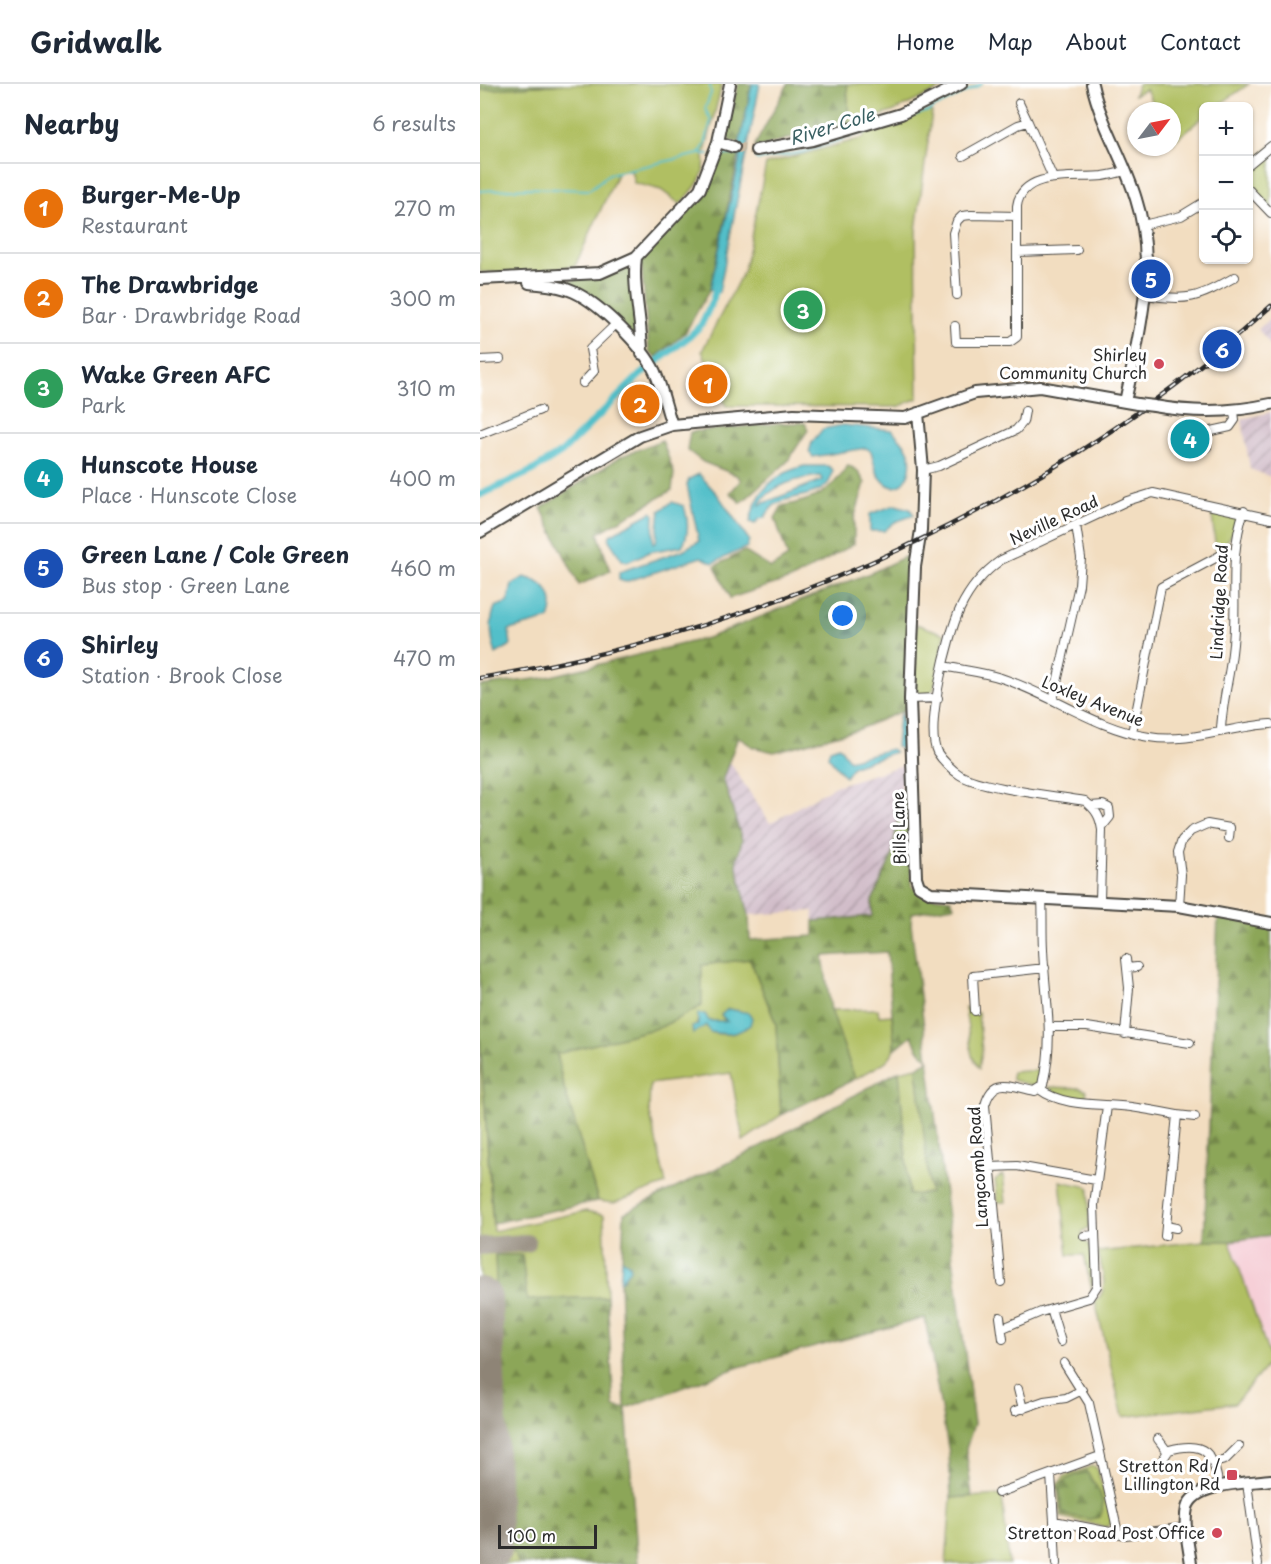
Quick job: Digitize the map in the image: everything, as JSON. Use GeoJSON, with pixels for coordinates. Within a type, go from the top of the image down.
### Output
{"type":"FeatureCollection","features":[{"type":"Feature","properties":{"kind":"street"},"geometry":{"type":"LineString","coordinates":[[505,280],[600,273],[636,257],[700,189],[710,170],[718,142],[730,84]]}},
{"type":"Feature","properties":{"kind":"street"},"geometry":{"type":"LineString","coordinates":[[756,150],[813,140],[901,114],[961,84]]}},
{"type":"Feature","properties":{"kind":"street"},"geometry":{"type":"LineString","coordinates":[[1092,84],[1105,127],[1125,171],[1143,225],[1148,272],[1125,402]]}},
{"type":"Feature","properties":{"kind":"street"},"geometry":{"type":"LineString","coordinates":[[1019,103],[1053,178]]}},
{"type":"Feature","properties":{"kind":"street"},"geometry":{"type":"LineString","coordinates":[[963,156],[973,155],[1018,124],[1028,123]]}},
{"type":"Feature","properties":{"kind":"street"},"geometry":{"type":"LineString","coordinates":[[718,142],[734,147]]}},
{"type":"Feature","properties":{"kind":"street"},"geometry":{"type":"LineString","coordinates":[[1253,161],[1271,146]]}},
{"type":"Feature","properties":{"kind":"street"},"geometry":{"type":"LineString","coordinates":[[955,327],[956,342],[1010,342],[1017,337],[1017,201],[1024,191],[1037,183],[1053,178],[1105,176],[1125,171]]}},
{"type":"Feature","properties":{"kind":"street"},"geometry":{"type":"LineString","coordinates":[[1253,194],[1271,213]]}},
{"type":"Feature","properties":{"kind":"street"},"geometry":{"type":"LineString","coordinates":[[1143,225],[1181,216],[1199,205]]}},
{"type":"Feature","properties":{"kind":"street"},"geometry":{"type":"LineString","coordinates":[[957,295],[953,233],[957,221],[962,216],[971,215],[1017,216]]}},
{"type":"Feature","properties":{"kind":"street"},"geometry":{"type":"LineString","coordinates":[[1068,241],[1068,250]]}},
{"type":"Feature","properties":{"kind":"street"},"geometry":{"type":"LineString","coordinates":[[1018,252],[1077,250]]}},
{"type":"Feature","properties":{"kind":"street"},"geometry":{"type":"LineString","coordinates":[[636,257],[635,288],[644,337],[642,354]]}},
{"type":"Feature","properties":{"kind":"street"},"geometry":{"type":"LineString","coordinates":[[1145,295],[1181,300],[1202,295],[1235,277]]}},
{"type":"Feature","properties":{"kind":"street"},"geometry":{"type":"LineString","coordinates":[[480,279],[556,285],[573,291],[615,325],[651,366],[672,425]]}},
{"type":"Feature","properties":{"kind":"street"},"geometry":{"type":"LineString","coordinates":[[583,383],[594,371],[590,349],[615,325]]}},
{"type":"Feature","properties":{"kind":"street"},"geometry":{"type":"LineString","coordinates":[[480,360],[500,359]]}},
{"type":"Feature","properties":{"kind":"street"},"geometry":{"type":"LineString","coordinates":[[480,532],[640,436],[672,425],[762,415],[831,414],[884,419],[905,418],[975,393],[1031,388],[1069,391],[1186,412],[1234,411],[1271,404]]}},
{"type":"Feature","properties":{"kind":"street"},"geometry":{"type":"LineString","coordinates":[[480,434],[540,410]]}},
{"type":"Feature","properties":{"kind":"street"},"geometry":{"type":"LineString","coordinates":[[922,470],[939,466],[1016,430],[1023,422],[1025,411]]}},
{"type":"Feature","properties":{"kind":"street"},"geometry":{"type":"LineString","coordinates":[[1207,447],[1206,432],[1230,427],[1235,420],[1234,411]]}},
{"type":"Feature","properties":{"kind":"street","name":"Bills Lane"},"geometry":{"type":"LineString","coordinates":[[918,413],[922,470],[910,699],[916,877],[919,886],[931,893],[1100,900],[1179,906],[1271,923]]}},
{"type":"Feature","properties":{"kind":"street","name":"Neville Road"},"geometry":{"type":"LineString","coordinates":[[1100,900],[1102,827],[1101,818],[1091,806],[1085,801],[971,780],[960,775],[936,750],[934,734],[943,666],[953,624],[961,606],[986,572],[1001,560],[1127,501],[1153,493],[1271,519]]}},
{"type":"Feature","properties":{"kind":"street","name":"Lindridge Road"},"geometry":{"type":"LineString","coordinates":[[1221,730],[1232,652],[1233,553],[1244,512]]}},
{"type":"Feature","properties":{"kind":"street"},"geometry":{"type":"LineString","coordinates":[[1053,700],[1079,585],[1081,558],[1076,525]]}},
{"type":"Feature","properties":{"kind":"street"},"geometry":{"type":"LineString","coordinates":[[1132,733],[1161,587],[1222,554],[1233,553]]}},
{"type":"Feature","properties":{"kind":"street","name":"Loxley Avenue"},"geometry":{"type":"LineString","coordinates":[[943,666],[1001,678],[1132,733],[1171,738],[1271,724]]}},
{"type":"Feature","properties":{"kind":"street"},"geometry":{"type":"LineString","coordinates":[[910,699],[938,698]]}},
{"type":"Feature","properties":{"kind":"street"},"geometry":{"type":"LineString","coordinates":[[1179,906],[1181,875],[1178,852],[1182,840],[1191,831],[1207,824],[1230,828],[1229,838]]}},
{"type":"Feature","properties":{"kind":"street"},"geometry":{"type":"LineString","coordinates":[[1042,898],[1045,968],[1051,1027],[1050,1055],[1043,1086],[1039,1089],[1056,1098],[1195,1117]]}},
{"type":"Feature","properties":{"kind":"street"},"geometry":{"type":"LineString","coordinates":[[1125,1034],[1128,1019],[1126,964],[1137,967]]}},
{"type":"Feature","properties":{"kind":"street"},"geometry":{"type":"LineString","coordinates":[[972,1007],[972,980],[978,973],[1045,968]]}},
{"type":"Feature","properties":{"kind":"street"},"geometry":{"type":"LineString","coordinates":[[1051,1027],[1087,1027],[1187,1043],[1184,1033]]}},
{"type":"Feature","properties":{"kind":"street","name":"Langcomb Road"},"geometry":{"type":"LineString","coordinates":[[1001,1282],[985,1105],[987,1095],[998,1086],[1007,1084],[1035,1091],[1039,1089]]}},
{"type":"Feature","properties":{"kind":"street"},"geometry":{"type":"LineString","coordinates":[[1002,1328],[1093,1295],[1099,1280],[1093,1235],[1096,1180],[1102,1155],[1107,1106]]}},
{"type":"Feature","properties":{"kind":"street"},"geometry":{"type":"LineString","coordinates":[[1165,1236],[1177,1115]]}},
{"type":"Feature","properties":{"kind":"street"},"geometry":{"type":"LineString","coordinates":[[990,1167],[1017,1166],[1096,1180]]}},
{"type":"Feature","properties":{"kind":"street"},"geometry":{"type":"LineString","coordinates":[[1166,1227],[1176,1228]]}},
{"type":"Feature","properties":{"kind":"street"},"geometry":{"type":"LineString","coordinates":[[1084,1236],[1093,1235]]}},
{"type":"Feature","properties":{"kind":"street"},"geometry":{"type":"LineString","coordinates":[[1000,1271],[1010,1271]]}},
{"type":"Feature","properties":{"kind":"street"},"geometry":{"type":"LineString","coordinates":[[1051,1309],[1060,1342]]}},
{"type":"Feature","properties":{"kind":"street"},"geometry":{"type":"LineString","coordinates":[[1000,1317],[1003,1340]]}},
{"type":"Feature","properties":{"kind":"street"},"geometry":{"type":"LineString","coordinates":[[1064,1363],[1089,1402],[1118,1533]]}},
{"type":"Feature","properties":{"kind":"street"},"geometry":{"type":"LineString","coordinates":[[1018,1389],[1019,1410],[1044,1401],[1066,1398],[1082,1390]]}},
{"type":"Feature","properties":{"kind":"street"},"geometry":{"type":"LineString","coordinates":[[1158,1439],[1167,1451]]}},
{"type":"Feature","properties":{"kind":"street"},"geometry":{"type":"LineString","coordinates":[[1161,1462],[1167,1451],[1191,1446],[1210,1454],[1219,1487]]}},
{"type":"Feature","properties":{"kind":"street"},"geometry":{"type":"LineString","coordinates":[[1214,1462],[1225,1460],[1239,1446]]}},
{"type":"Feature","properties":{"kind":"street"},"geometry":{"type":"LineString","coordinates":[[998,1493],[1100,1456]]}},
{"type":"Feature","properties":{"kind":"street"},"geometry":{"type":"LineString","coordinates":[[1050,1475],[1056,1564]]}},
{"type":"Feature","properties":{"kind":"street"},"geometry":{"type":"LineString","coordinates":[[1191,1564],[1186,1511],[1198,1492],[1271,1480]]}},
{"type":"Feature","properties":{"kind":"street"},"geometry":{"type":"LineString","coordinates":[[1247,1483],[1258,1564]]}},
{"type":"Feature","properties":{"kind":"street"},"geometry":{"type":"LineString","coordinates":[[1054,1521],[1126,1534],[1187,1527]]}},
{"type":"Feature","properties":{"kind":"shaded area"},"geometry":{"type":"Polygon","coordinates":[[[1271,318],[1271,346],[1258,329],[1271,318]]]}},
{"type":"Feature","properties":{"kind":"shaded area"},"geometry":{"type":"Polygon","coordinates":[[[1271,412],[1271,477],[1250,469],[1242,419],[1271,412]]]}},
{"type":"Feature","properties":{"kind":"shaded area"},"geometry":{"type":"Polygon","coordinates":[[[729,761],[770,823],[835,786],[904,765],[892,857],[872,901],[872,916],[814,921],[813,911],[749,915],[736,863],[742,840],[723,778],[729,761]]]}},
{"type":"Feature","properties":{"kind":"shaded area"},"geometry":{"type":"Polygon","coordinates":[[[1271,1235],[1271,1357],[1230,1241],[1271,1235]]]}},
{"type":"Feature","properties":{"kind":"green space"},"geometry":{"type":"Polygon","coordinates":[[[480,84],[563,84],[480,90],[480,84]]]}},
{"type":"Feature","properties":{"kind":"green space"},"geometry":{"type":"Polygon","coordinates":[[[563,84],[722,84],[704,156],[702,176],[680,204],[661,190],[634,183],[631,170],[618,172],[575,266],[520,273],[480,272],[480,90],[563,84]]]}},
{"type":"Feature","properties":{"kind":"green space"},"geometry":{"type":"Polygon","coordinates":[[[738,84],[752,84],[740,142],[731,142],[725,134],[738,84]]]}},
{"type":"Feature","properties":{"kind":"green space"},"geometry":{"type":"Polygon","coordinates":[[[788,84],[847,84],[849,125],[804,134],[756,148],[755,145],[788,84]]]}},
{"type":"Feature","properties":{"kind":"green space"},"geometry":{"type":"Polygon","coordinates":[[[847,84],[951,84],[892,112],[849,125],[847,84]]]}},
{"type":"Feature","properties":{"kind":"green space"},"geometry":{"type":"Polygon","coordinates":[[[1138,84],[1249,84],[1223,102],[1199,102],[1199,120],[1181,135],[1181,102],[1152,102],[1146,89],[1134,95],[1138,84]]]}},
{"type":"Feature","properties":{"kind":"green space"},"geometry":{"type":"Polygon","coordinates":[[[928,111],[932,112],[916,230],[918,398],[898,407],[726,406],[702,351],[744,270],[766,164],[863,138],[865,134],[928,111]]]}},
{"type":"Feature","properties":{"kind":"green space"},"geometry":{"type":"Polygon","coordinates":[[[1271,146],[1271,213],[1253,192],[1253,161],[1271,146]]]}},
{"type":"Feature","properties":{"kind":"green space"},"geometry":{"type":"Polygon","coordinates":[[[739,154],[710,289],[685,333],[656,357],[649,351],[641,261],[707,188],[721,155],[739,154]]]}},
{"type":"Feature","properties":{"kind":"green space"},"geometry":{"type":"Polygon","coordinates":[[[630,268],[639,334],[635,338],[563,282],[630,268]]]}},
{"type":"Feature","properties":{"kind":"green space"},"geometry":{"type":"Polygon","coordinates":[[[780,423],[805,423],[808,430],[787,462],[741,503],[730,493],[741,480],[736,475],[703,462],[687,450],[690,432],[780,423]]]}},
{"type":"Feature","properties":{"kind":"green space"},"geometry":{"type":"Polygon","coordinates":[[[662,440],[674,473],[672,490],[598,533],[610,571],[579,585],[541,508],[620,457],[662,440]]]}},
{"type":"Feature","properties":{"kind":"green space"},"geometry":{"type":"Polygon","coordinates":[[[848,465],[858,471],[865,483],[854,519],[854,544],[794,578],[730,598],[715,566],[744,551],[771,568],[788,557],[775,518],[782,506],[821,494],[835,482],[848,465]]]}},
{"type":"Feature","properties":{"kind":"green space"},"geometry":{"type":"Polygon","coordinates":[[[1211,508],[1231,513],[1236,522],[1229,539],[1216,551],[1211,508]]]}},
{"type":"Feature","properties":{"kind":"green space"},"geometry":{"type":"Polygon","coordinates":[[[913,553],[905,710],[859,729],[774,752],[753,747],[738,737],[723,778],[742,840],[736,863],[749,915],[750,940],[814,936],[814,921],[872,916],[872,901],[892,856],[901,796],[909,795],[912,886],[925,896],[951,899],[954,906],[912,913],[911,924],[928,1059],[917,1048],[912,1035],[895,1049],[887,952],[823,956],[831,1010],[855,1079],[781,1115],[776,1024],[750,959],[702,965],[702,1006],[661,1027],[557,1054],[562,1081],[598,1201],[493,1223],[480,1038],[480,686],[543,678],[707,638],[875,571],[913,553]]]}},
{"type":"Feature","properties":{"kind":"green space"},"geometry":{"type":"Polygon","coordinates":[[[916,624],[945,634],[934,689],[929,694],[919,695],[915,692],[916,624]]]}},
{"type":"Feature","properties":{"kind":"green space"},"geometry":{"type":"Polygon","coordinates":[[[1218,916],[1271,928],[1271,1235],[1230,1241],[1204,1241],[1218,916]]]}},
{"type":"Feature","properties":{"kind":"green space"},"geometry":{"type":"Polygon","coordinates":[[[750,959],[776,1024],[781,1115],[743,1141],[731,1073],[650,1084],[649,1110],[666,1184],[614,1203],[598,1201],[562,1081],[557,1053],[661,1027],[701,965],[750,959]],[[728,1009],[721,1015],[726,1022],[709,1021],[705,1014],[698,1019],[696,1026],[706,1025],[710,1032],[736,1033],[750,1025],[740,1011],[728,1009]]]}},
{"type":"Feature","properties":{"kind":"green space"},"geometry":{"type":"Polygon","coordinates":[[[965,1008],[971,1010],[973,1014],[978,1013],[982,1051],[979,1068],[972,1056],[965,1008]]]}},
{"type":"Feature","properties":{"kind":"green space"},"geometry":{"type":"Polygon","coordinates":[[[878,1009],[879,1016],[892,1015],[893,1050],[886,1061],[855,1079],[831,1010],[878,1009]]]}},
{"type":"Feature","properties":{"kind":"green space"},"geometry":{"type":"Polygon","coordinates":[[[480,1038],[493,1231],[586,1211],[604,1215],[607,1297],[527,1300],[522,1255],[495,1256],[519,1564],[480,1564],[480,1038]]]}},
{"type":"Feature","properties":{"kind":"green space"},"geometry":{"type":"Polygon","coordinates":[[[928,1060],[974,1424],[966,1449],[972,1496],[951,1498],[949,1453],[925,1318],[739,1367],[626,1408],[638,1564],[519,1564],[506,1535],[495,1255],[522,1255],[527,1300],[607,1297],[614,1407],[625,1408],[620,1282],[624,1279],[629,1264],[622,1259],[624,1213],[746,1154],[899,1071],[909,1195],[930,1193],[917,1067],[928,1060]]]}},
{"type":"Feature","properties":{"kind":"green space"},"geometry":{"type":"Polygon","coordinates":[[[917,1067],[931,1193],[909,1195],[899,1071],[917,1067]]]}},
{"type":"Feature","properties":{"kind":"green space"},"geometry":{"type":"Polygon","coordinates":[[[1041,1070],[1039,1084],[1034,1086],[1012,1080],[1012,1072],[1041,1070]]]}},
{"type":"Feature","properties":{"kind":"green space"},"geometry":{"type":"Polygon","coordinates":[[[1048,1087],[1080,1088],[1087,1091],[1085,1100],[1056,1094],[1048,1087]]]}},
{"type":"Feature","properties":{"kind":"green space"},"geometry":{"type":"Polygon","coordinates":[[[1003,1174],[1006,1202],[998,1202],[995,1180],[1003,1174]]]}},
{"type":"Feature","properties":{"kind":"green space"},"geometry":{"type":"Polygon","coordinates":[[[1060,1181],[1089,1187],[1089,1227],[1082,1232],[1092,1255],[1094,1273],[1092,1291],[1084,1255],[1068,1255],[1060,1181]]]}},
{"type":"Feature","properties":{"kind":"green space"},"geometry":{"type":"Polygon","coordinates":[[[1204,1241],[1230,1241],[1271,1361],[1235,1403],[1123,1417],[1095,1301],[1103,1291],[1104,1285],[1098,1252],[1204,1241]]]}},
{"type":"Feature","properties":{"kind":"green space"},"geometry":{"type":"Polygon","coordinates":[[[1092,1466],[1096,1467],[1113,1518],[1110,1525],[1105,1527],[1061,1517],[1057,1485],[1065,1476],[1092,1466]]]}},
{"type":"Feature","properties":{"kind":"green space"},"geometry":{"type":"Polygon","coordinates":[[[1086,1471],[1102,1498],[1100,1517],[1090,1519],[1063,1515],[1059,1486],[1067,1479],[1086,1471]]]}},
{"type":"Feature","properties":{"kind":"green space"},"geometry":{"type":"Polygon","coordinates":[[[1002,1495],[1009,1564],[946,1564],[951,1498],[1002,1495]]]}},
{"type":"Feature","properties":{"kind":"water"},"geometry":{"type":"Polygon","coordinates":[[[752,84],[760,84],[719,292],[710,289],[740,159],[740,142],[752,84]]]}},
{"type":"Feature","properties":{"kind":"water"},"geometry":{"type":"Polygon","coordinates":[[[843,425],[892,430],[904,443],[911,460],[908,476],[904,482],[893,487],[887,484],[876,471],[871,451],[866,448],[813,457],[809,452],[812,442],[823,429],[843,425]]]}},
{"type":"Feature","properties":{"kind":"water"},"geometry":{"type":"Polygon","coordinates":[[[804,466],[828,466],[833,470],[826,486],[819,491],[776,504],[764,518],[759,519],[755,524],[750,522],[757,501],[768,485],[793,469],[804,466]],[[820,476],[786,484],[770,492],[759,505],[822,480],[820,476]]]}},
{"type":"Feature","properties":{"kind":"water"},"geometry":{"type":"Polygon","coordinates":[[[699,474],[718,495],[749,540],[747,547],[713,563],[701,557],[625,582],[619,580],[619,572],[683,550],[699,541],[687,485],[689,479],[699,474]]]}},
{"type":"Feature","properties":{"kind":"water"},"geometry":{"type":"Polygon","coordinates":[[[672,502],[684,506],[687,531],[682,546],[649,552],[627,562],[622,560],[609,540],[610,535],[652,512],[654,514],[653,543],[656,542],[660,511],[672,502]]]}},
{"type":"Feature","properties":{"kind":"water"},"geometry":{"type":"Polygon","coordinates":[[[895,505],[910,509],[914,515],[895,522],[884,531],[870,531],[870,514],[895,505]]]}},
{"type":"Feature","properties":{"kind":"water"},"geometry":{"type":"Polygon","coordinates":[[[524,577],[544,587],[551,597],[549,619],[509,630],[511,645],[496,654],[491,630],[495,607],[508,602],[512,585],[524,577]]]}},
{"type":"Feature","properties":{"kind":"water"},"geometry":{"type":"Polygon","coordinates":[[[902,713],[903,744],[901,750],[896,746],[899,717],[902,713]]]}},
{"type":"Feature","properties":{"kind":"water"},"geometry":{"type":"Polygon","coordinates":[[[839,746],[849,760],[891,749],[895,752],[853,766],[845,777],[828,756],[830,749],[839,746]]]}},
{"type":"Feature","properties":{"kind":"water"},"geometry":{"type":"Polygon","coordinates":[[[728,1009],[749,1013],[752,1018],[750,1025],[741,1031],[726,1034],[710,1032],[706,1025],[693,1034],[692,1027],[698,1025],[698,1014],[705,1014],[709,1021],[727,1021],[721,1015],[728,1009]]]}},
{"type":"Feature","properties":{"kind":"water"},"geometry":{"type":"Polygon","coordinates":[[[622,1259],[629,1264],[630,1269],[620,1282],[622,1259]]]}},
{"type":"Feature","properties":{"kind":"waterway"},"geometry":{"type":"LineString","coordinates":[[699,154],[705,145],[711,120],[705,109],[711,93],[710,84]]}},
{"type":"Feature","properties":{"kind":"waterway","name":"River Cole"},"geometry":{"type":"LineString","coordinates":[[755,157],[758,160],[803,152],[928,111],[982,84]]}},
{"type":"Feature","properties":{"kind":"waterway","name":"River Cole"},"geometry":{"type":"LineString","coordinates":[[480,191],[529,188],[589,190],[609,174],[699,154],[709,154]]}},
{"type":"Feature","properties":{"kind":"waterway","name":"River Cole"},"geometry":{"type":"LineString","coordinates":[[721,155],[739,154]]}},
{"type":"Feature","properties":{"kind":"waterway"},"geometry":{"type":"LineString","coordinates":[[480,495],[532,471],[562,452],[640,375],[701,325],[713,300],[717,283]]}},
{"type":"Feature","properties":{"kind":"taxiway"},"geometry":{"type":"LineString","coordinates":[[480,1246],[527,1243]]}},
{"type":"Feature","properties":{"kind":"runway"},"geometry":{"type":"LineString","coordinates":[[480,1299],[490,1548]]}},
{"type":"Feature","properties":{"kind":"tunnel"},"geometry":{"type":"LineString","coordinates":[[734,147],[756,150]]}},
{"type":"Feature","properties":{"kind":"railway"},"geometry":{"type":"LineString","coordinates":[[480,678],[588,657],[695,628],[800,592],[902,548],[1001,498],[1096,441],[1186,377],[1271,306]]}},
{"type":"Feature","properties":{"kind":"place","name":"Green Lane / Cole Green"},"geometry":{"type":"Point","coordinates":[1151,279]}},
{"type":"Feature","properties":{"kind":"place","name":"Wake Green AFC"},"geometry":{"type":"Point","coordinates":[803,310]}},
{"type":"Feature","properties":{"kind":"place","name":"Shirley"},"geometry":{"type":"Point","coordinates":[1222,349]}},
{"type":"Feature","properties":{"kind":"place","name":"Shirley Community Church"},"geometry":{"type":"Point","coordinates":[1159,364]}},
{"type":"Feature","properties":{"kind":"place","name":"Burger-Me-Up"},"geometry":{"type":"Point","coordinates":[708,384]}},
{"type":"Feature","properties":{"kind":"place","name":"The Drawbridge"},"geometry":{"type":"Point","coordinates":[640,404]}},
{"type":"Feature","properties":{"kind":"place","name":"Hunscote House"},"geometry":{"type":"Point","coordinates":[1190,439]}},
{"type":"Feature","properties":{"kind":"place","name":"Stretton Rd / Lillington Rd"},"geometry":{"type":"Point","coordinates":[1232,1475]}},
{"type":"Feature","properties":{"kind":"place","name":"Stretton Road Post Office"},"geometry":{"type":"Point","coordinates":[1217,1533]}}]}
